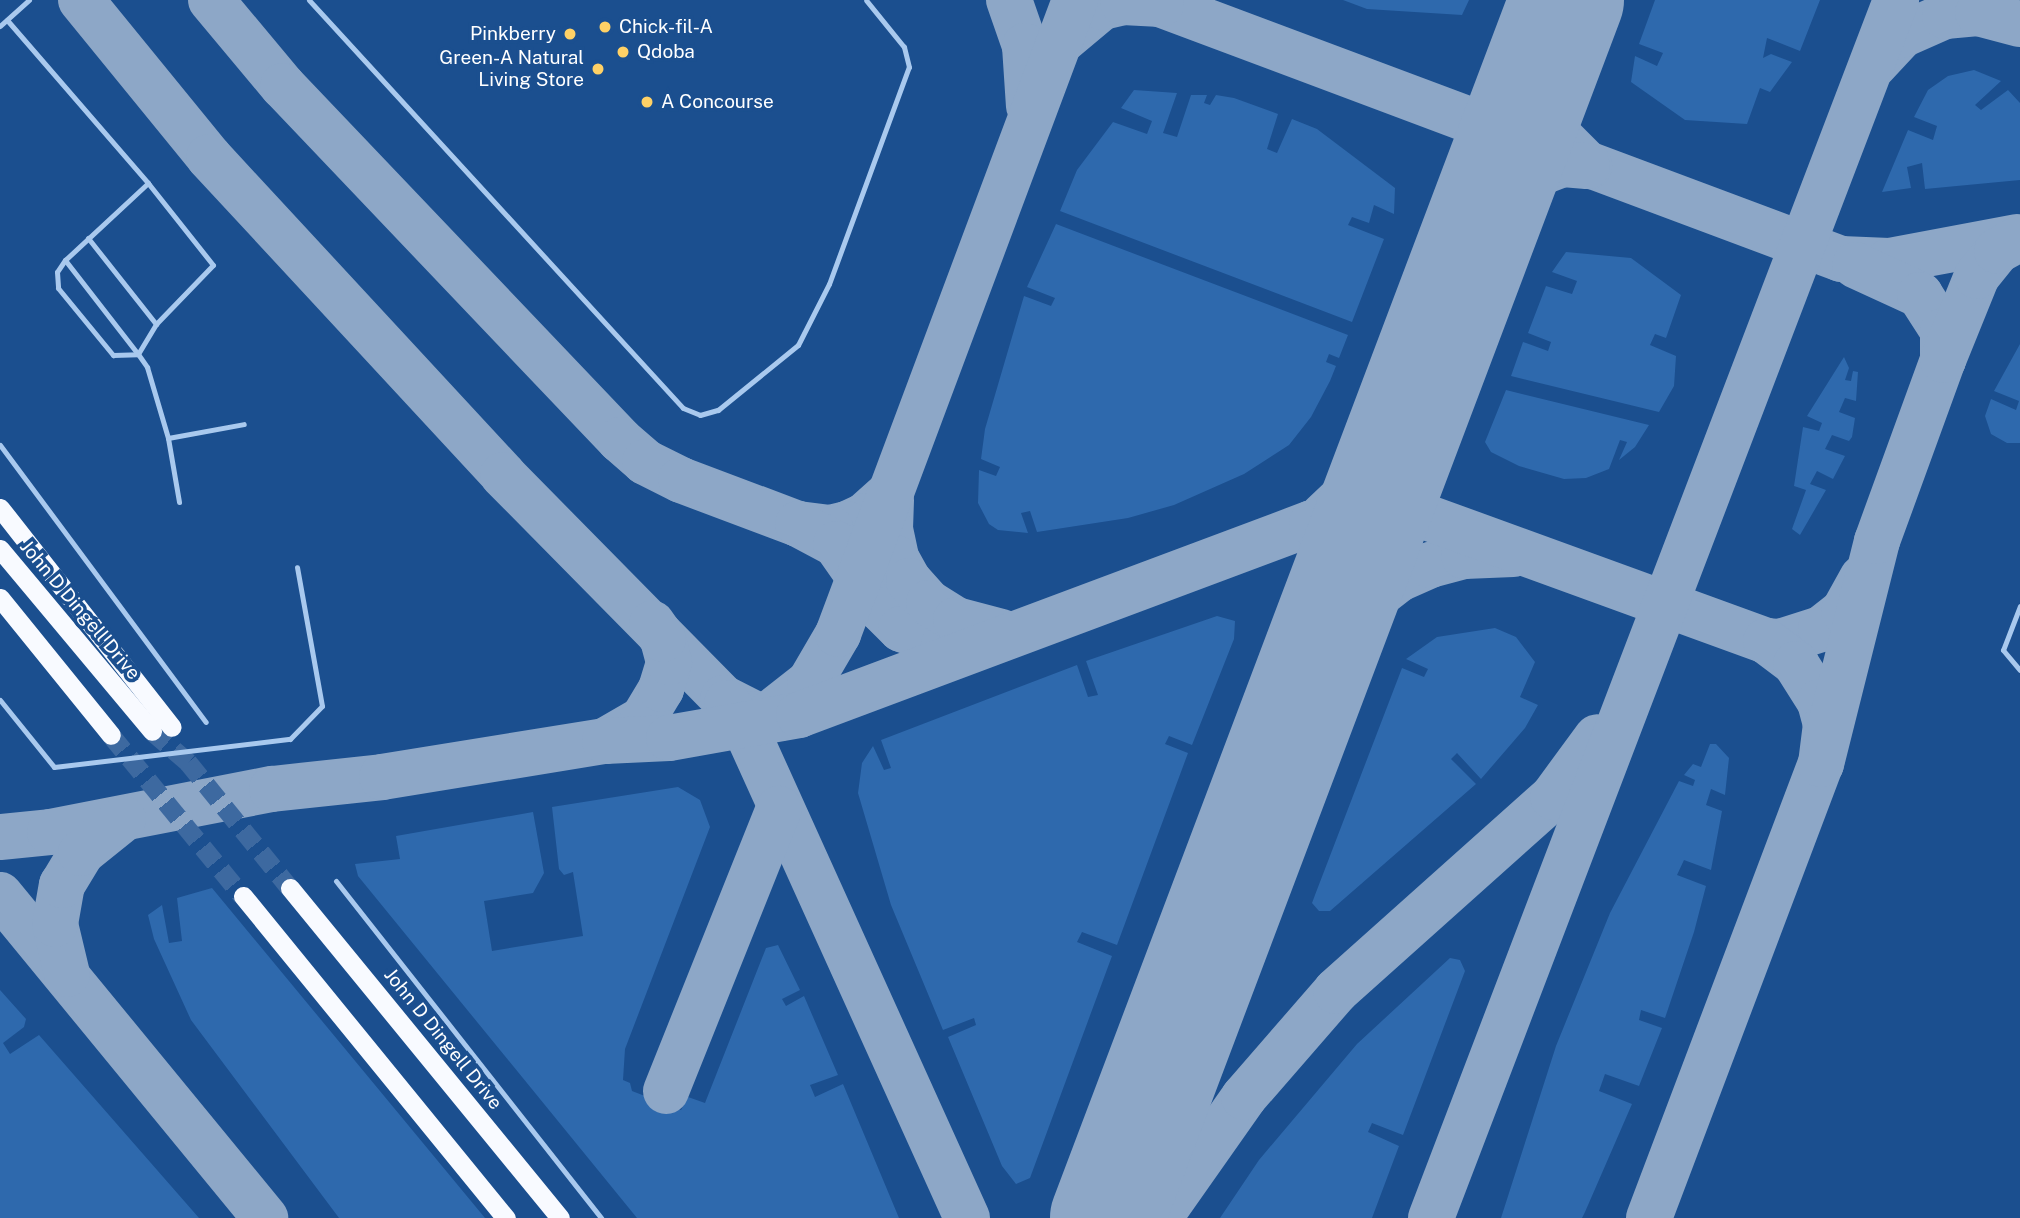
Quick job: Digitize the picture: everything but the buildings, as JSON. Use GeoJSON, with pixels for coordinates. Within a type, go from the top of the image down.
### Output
{"type":"FeatureCollection","features":[{"type":"Feature","properties":{"kind":"highway","name":"John D Dingell Drive"},"geometry":{"type":"LineString","coordinates":[[0,508],[162,729],[0,550]]}},
{"type":"Feature","properties":{"kind":"highway"},"geometry":{"type":"LineString","coordinates":[[0,598],[111,735]]}},
{"type":"Feature","properties":{"kind":"highway","name":"John D Dingell Drive"},"geometry":{"type":"LineString","coordinates":[[290,888],[561,1218]]}},
{"type":"Feature","properties":{"kind":"highway"},"geometry":{"type":"LineString","coordinates":[[243,896],[506,1218]]}},
{"type":"Feature","properties":{"kind":"lane"},"geometry":{"type":"LineString","coordinates":[[0,26],[29,0]]}},
{"type":"Feature","properties":{"kind":"lane"},"geometry":{"type":"LineString","coordinates":[[309,0],[683,408],[700,415],[718,411],[797,345],[829,284],[909,67],[904,47],[866,0]]}},
{"type":"Feature","properties":{"kind":"lane"},"geometry":{"type":"LineString","coordinates":[[7,20],[148,183],[214,265],[156,324],[138,354]]}},
{"type":"Feature","properties":{"kind":"lane"},"geometry":{"type":"LineString","coordinates":[[138,354],[113,355],[58,288],[57,272],[65,260],[148,183]]}},
{"type":"Feature","properties":{"kind":"lane"},"geometry":{"type":"LineString","coordinates":[[88,238],[156,324]]}},
{"type":"Feature","properties":{"kind":"lane"},"geometry":{"type":"LineString","coordinates":[[65,260],[147,367],[168,438],[179,502]]}},
{"type":"Feature","properties":{"kind":"lane"},"geometry":{"type":"LineString","coordinates":[[168,438],[244,424]]}},
{"type":"Feature","properties":{"kind":"lane"},"geometry":{"type":"LineString","coordinates":[[0,445],[206,722]]}},
{"type":"Feature","properties":{"kind":"lane"},"geometry":{"type":"LineString","coordinates":[[0,700],[54,767],[290,739],[322,706],[297,567]]}},
{"type":"Feature","properties":{"kind":"lane"},"geometry":{"type":"LineString","coordinates":[[2020,606],[2003,650],[2020,670]]}},
{"type":"Feature","properties":{"kind":"lane"},"geometry":{"type":"LineString","coordinates":[[335,881],[601,1218]]}},
{"type":"Feature","properties":{"kind":"shaded area"},"geometry":{"type":"Polygon","coordinates":[[[1343,0],[1469,0],[1462,15],[1367,9],[1343,0]]]}},
{"type":"Feature","properties":{"kind":"shaded area"},"geometry":{"type":"Polygon","coordinates":[[[1655,0],[1820,0],[1800,51],[1767,38],[1763,58],[1771,54],[1792,62],[1770,92],[1760,88],[1747,124],[1685,120],[1631,82],[1635,56],[1657,66],[1663,53],[1639,44],[1655,0]]]}},
{"type":"Feature","properties":{"kind":"shaded area"},"geometry":{"type":"Polygon","coordinates":[[[1974,70],[2001,81],[1975,105],[1981,110],[2008,90],[2020,103],[2020,180],[1925,189],[1922,163],[1907,167],[1911,188],[1882,192],[1908,130],[1933,140],[1937,126],[1914,117],[1928,90],[1948,76],[1974,70]]]}},
{"type":"Feature","properties":{"kind":"shaded area"},"geometry":{"type":"Polygon","coordinates":[[[1134,90],[1177,93],[1163,133],[1177,137],[1191,95],[1207,95],[1204,103],[1210,105],[1216,95],[1234,98],[1278,114],[1267,149],[1277,153],[1292,119],[1317,129],[1395,188],[1394,214],[1374,205],[1369,223],[1352,217],[1348,225],[1384,239],[1352,322],[1060,211],[1077,170],[1113,122],[1147,134],[1152,121],[1121,108],[1134,90]]]}},
{"type":"Feature","properties":{"kind":"shaded area"},"geometry":{"type":"Polygon","coordinates":[[[1056,224],[1348,335],[1339,358],[1329,354],[1326,362],[1336,366],[1330,381],[1311,417],[1289,445],[1244,474],[1174,505],[1128,518],[1037,532],[1030,511],[1021,513],[1028,533],[998,530],[989,524],[978,503],[979,470],[996,476],[1000,467],[981,459],[985,429],[1024,296],[1051,306],[1055,298],[1027,287],[1056,224]]]}},
{"type":"Feature","properties":{"kind":"shaded area"},"geometry":{"type":"Polygon","coordinates":[[[1566,252],[1631,258],[1681,295],[1666,338],[1655,334],[1650,345],[1676,356],[1674,386],[1659,412],[1511,376],[1523,342],[1548,351],[1551,342],[1528,333],[1546,286],[1572,294],[1577,281],[1552,272],[1566,252]]]}},
{"type":"Feature","properties":{"kind":"shaded area"},"geometry":{"type":"Polygon","coordinates":[[[2020,344],[2020,443],[2007,443],[1991,434],[1985,416],[1991,399],[2016,410],[2019,401],[1994,391],[2020,344]]]}},
{"type":"Feature","properties":{"kind":"shaded area"},"geometry":{"type":"Polygon","coordinates":[[[1844,357],[1849,368],[1845,380],[1851,381],[1853,371],[1858,372],[1856,401],[1845,398],[1839,412],[1855,418],[1852,437],[1849,441],[1832,435],[1825,449],[1845,456],[1833,479],[1817,471],[1810,484],[1826,490],[1800,535],[1792,529],[1806,490],[1794,486],[1803,427],[1819,431],[1822,423],[1807,416],[1844,357]]]}},
{"type":"Feature","properties":{"kind":"shaded area"},"geometry":{"type":"Polygon","coordinates":[[[1506,390],[1649,425],[1635,447],[1619,460],[1627,442],[1620,440],[1609,469],[1586,478],[1564,479],[1519,466],[1491,452],[1485,442],[1506,390]]]}},
{"type":"Feature","properties":{"kind":"shaded area"},"geometry":{"type":"Polygon","coordinates":[[[1217,616],[1235,621],[1234,639],[1192,745],[1169,736],[1165,744],[1188,753],[1117,945],[1082,932],[1077,942],[1112,956],[1030,1178],[1016,1184],[1002,1166],[948,1037],[976,1025],[974,1018],[943,1030],[891,905],[858,793],[862,763],[873,746],[884,770],[891,768],[881,740],[1077,665],[1088,697],[1098,695],[1086,661],[1217,616]]]}},
{"type":"Feature","properties":{"kind":"shaded area"},"geometry":{"type":"Polygon","coordinates":[[[1495,628],[1516,637],[1535,662],[1520,697],[1538,705],[1525,728],[1481,779],[1457,753],[1451,759],[1476,784],[1330,911],[1319,911],[1312,903],[1402,668],[1424,677],[1428,669],[1406,659],[1437,637],[1495,628]]]}},
{"type":"Feature","properties":{"kind":"shaded area"},"geometry":{"type":"Polygon","coordinates":[[[1710,744],[1716,744],[1729,758],[1725,795],[1711,789],[1706,805],[1722,811],[1711,870],[1684,860],[1677,875],[1706,886],[1694,932],[1665,1018],[1641,1010],[1639,1020],[1662,1028],[1639,1086],[1605,1074],[1599,1091],[1632,1104],[1585,1212],[1582,1218],[1501,1218],[1556,1046],[1610,913],[1679,781],[1693,786],[1695,780],[1684,775],[1693,764],[1701,767],[1710,744]]]}},
{"type":"Feature","properties":{"kind":"shaded area"},"geometry":{"type":"Polygon","coordinates":[[[678,787],[700,800],[710,827],[625,1049],[623,1080],[630,1083],[632,1091],[681,1110],[688,1097],[705,1103],[766,948],[778,945],[800,990],[782,999],[786,1006],[804,996],[838,1075],[810,1085],[815,1097],[843,1084],[899,1218],[637,1218],[358,876],[355,864],[400,859],[396,836],[533,812],[544,873],[533,893],[484,901],[492,951],[583,936],[573,872],[564,875],[559,869],[552,807],[678,787]]]}},
{"type":"Feature","properties":{"kind":"shaded area"},"geometry":{"type":"Polygon","coordinates":[[[212,888],[485,1218],[339,1218],[191,1020],[154,939],[148,915],[162,905],[169,943],[182,941],[177,898],[212,888]]]}},
{"type":"Feature","properties":{"kind":"shaded area"},"geometry":{"type":"Polygon","coordinates":[[[1450,958],[1460,960],[1465,971],[1403,1135],[1372,1123],[1368,1132],[1399,1146],[1372,1218],[1220,1218],[1259,1160],[1357,1044],[1450,958]]]}},
{"type":"Feature","properties":{"kind":"shaded area"},"geometry":{"type":"Polygon","coordinates":[[[0,990],[26,1019],[24,1027],[3,1043],[10,1054],[39,1035],[199,1218],[0,1218],[0,990]]]}},
{"type":"Feature","properties":{"kind":"taxiway"},"geometry":{"type":"LineString","coordinates":[[81,0],[209,157],[503,475],[723,698],[754,714],[780,718]]}},
{"type":"Feature","properties":{"kind":"taxiway"},"geometry":{"type":"LineString","coordinates":[[211,0],[283,86],[620,440],[645,462],[681,480],[798,524]]}},
{"type":"Feature","properties":{"kind":"taxiway"},"geometry":{"type":"LineString","coordinates":[[1009,0],[1025,46],[1029,106]]}},
{"type":"Feature","properties":{"kind":"taxiway"},"geometry":{"type":"LineString","coordinates":[[768,715],[810,682],[838,634],[1075,0]]}},
{"type":"Feature","properties":{"kind":"taxiway"},"geometry":{"type":"LineString","coordinates":[[1149,0],[1841,259],[1889,261],[2017,237]]}},
{"type":"Feature","properties":{"kind":"taxiway"},"geometry":{"type":"LineString","coordinates":[[1431,1218],[1896,0]]}},
{"type":"Feature","properties":{"kind":"taxiway"},"geometry":{"type":"LineString","coordinates":[[1059,43],[1102,7],[1123,2],[1161,4]]}},
{"type":"Feature","properties":{"kind":"taxiway"},"geometry":{"type":"LineString","coordinates":[[1874,65],[1902,35],[1945,16],[1978,13],[2020,24]]}},
{"type":"Feature","properties":{"kind":"taxiway"},"geometry":{"type":"LineString","coordinates":[[1544,59],[1545,104],[1556,133],[1589,166]]}},
{"type":"Feature","properties":{"kind":"taxiway"},"geometry":{"type":"LineString","coordinates":[[1483,220],[1516,182],[1563,164],[1587,166]]}},
{"type":"Feature","properties":{"kind":"taxiway"},"geometry":{"type":"LineString","coordinates":[[1649,1218],[1821,764],[1877,541],[1943,360],[1977,276],[1997,251],[2020,238]]}},
{"type":"Feature","properties":{"kind":"taxiway"},"geometry":{"type":"LineString","coordinates":[[1855,265],[1920,295],[1943,331],[1943,360]]}},
{"type":"Feature","properties":{"kind":"taxiway"},"geometry":{"type":"LineString","coordinates":[[1323,516],[1380,462],[1417,396]]}},
{"type":"Feature","properties":{"kind":"taxiway"},"geometry":{"type":"LineString","coordinates":[[891,492],[864,516],[847,524],[830,528],[798,524],[836,544],[882,610],[901,629],[944,645],[978,645]]}},
{"type":"Feature","properties":{"kind":"taxiway"},"geometry":{"type":"LineString","coordinates":[[891,500],[890,529],[896,558],[909,581],[929,603],[956,620],[1001,632]]}},
{"type":"Feature","properties":{"kind":"taxiway"},"geometry":{"type":"LineString","coordinates":[[0,837],[50,832],[272,789],[382,777],[605,741],[669,738],[799,715],[1312,523],[1375,507],[1412,512],[1766,641],[1796,664],[1820,702],[1826,724],[1821,764]]}},
{"type":"Feature","properties":{"kind":"taxiway"},"geometry":{"type":"LineString","coordinates":[[1286,741],[1313,679],[1338,638],[1376,597],[1399,579],[1430,565],[1464,556],[1513,554]]}},
{"type":"Feature","properties":{"kind":"taxiway"},"geometry":{"type":"LineString","coordinates":[[1766,641],[1780,642],[1821,629],[1844,611],[1862,578]]}},
{"type":"Feature","properties":{"kind":"taxiway"},"geometry":{"type":"LineString","coordinates":[[605,741],[643,719],[661,689],[669,662],[663,639],[652,623]]}},
{"type":"Feature","properties":{"kind":"taxiway"},"geometry":{"type":"LineString","coordinates":[[727,703],[744,725],[967,1218]]}},
{"type":"Feature","properties":{"kind":"taxiway"},"geometry":{"type":"LineString","coordinates":[[1159,1218],[1244,1097],[1336,991],[1553,797],[1597,737]]}},
{"type":"Feature","properties":{"kind":"taxiway"},"geometry":{"type":"LineString","coordinates":[[666,1091],[779,809]]}},
{"type":"Feature","properties":{"kind":"taxiway"},"geometry":{"type":"LineString","coordinates":[[67,974],[55,924],[62,885],[81,853],[123,819]]}},
{"type":"Feature","properties":{"kind":"taxiway"},"geometry":{"type":"LineString","coordinates":[[0,895],[265,1218]]}},
{"type":"Feature","properties":{"kind":"runway"},"geometry":{"type":"LineString","coordinates":[[1107,1218],[1567,0]]}},
{"type":"Feature","properties":{"kind":"tunnel"},"geometry":{"type":"LineString","coordinates":[[152,731],[188,762],[290,888]]}},
{"type":"Feature","properties":{"kind":"tunnel"},"geometry":{"type":"LineString","coordinates":[[111,735],[243,896]]}},
{"type":"Feature","properties":{"kind":"place","name":"Chick-fil-A"},"geometry":{"type":"Point","coordinates":[605,27]}},
{"type":"Feature","properties":{"kind":"place","name":"Pinkberry"},"geometry":{"type":"Point","coordinates":[570,34]}},
{"type":"Feature","properties":{"kind":"place","name":"Qdoba"},"geometry":{"type":"Point","coordinates":[623,52]}},
{"type":"Feature","properties":{"kind":"place","name":"Green-A Natural Living Store"},"geometry":{"type":"Point","coordinates":[598,69]}},
{"type":"Feature","properties":{"kind":"place","name":"A Concourse"},"geometry":{"type":"Point","coordinates":[647,102]}}]}
